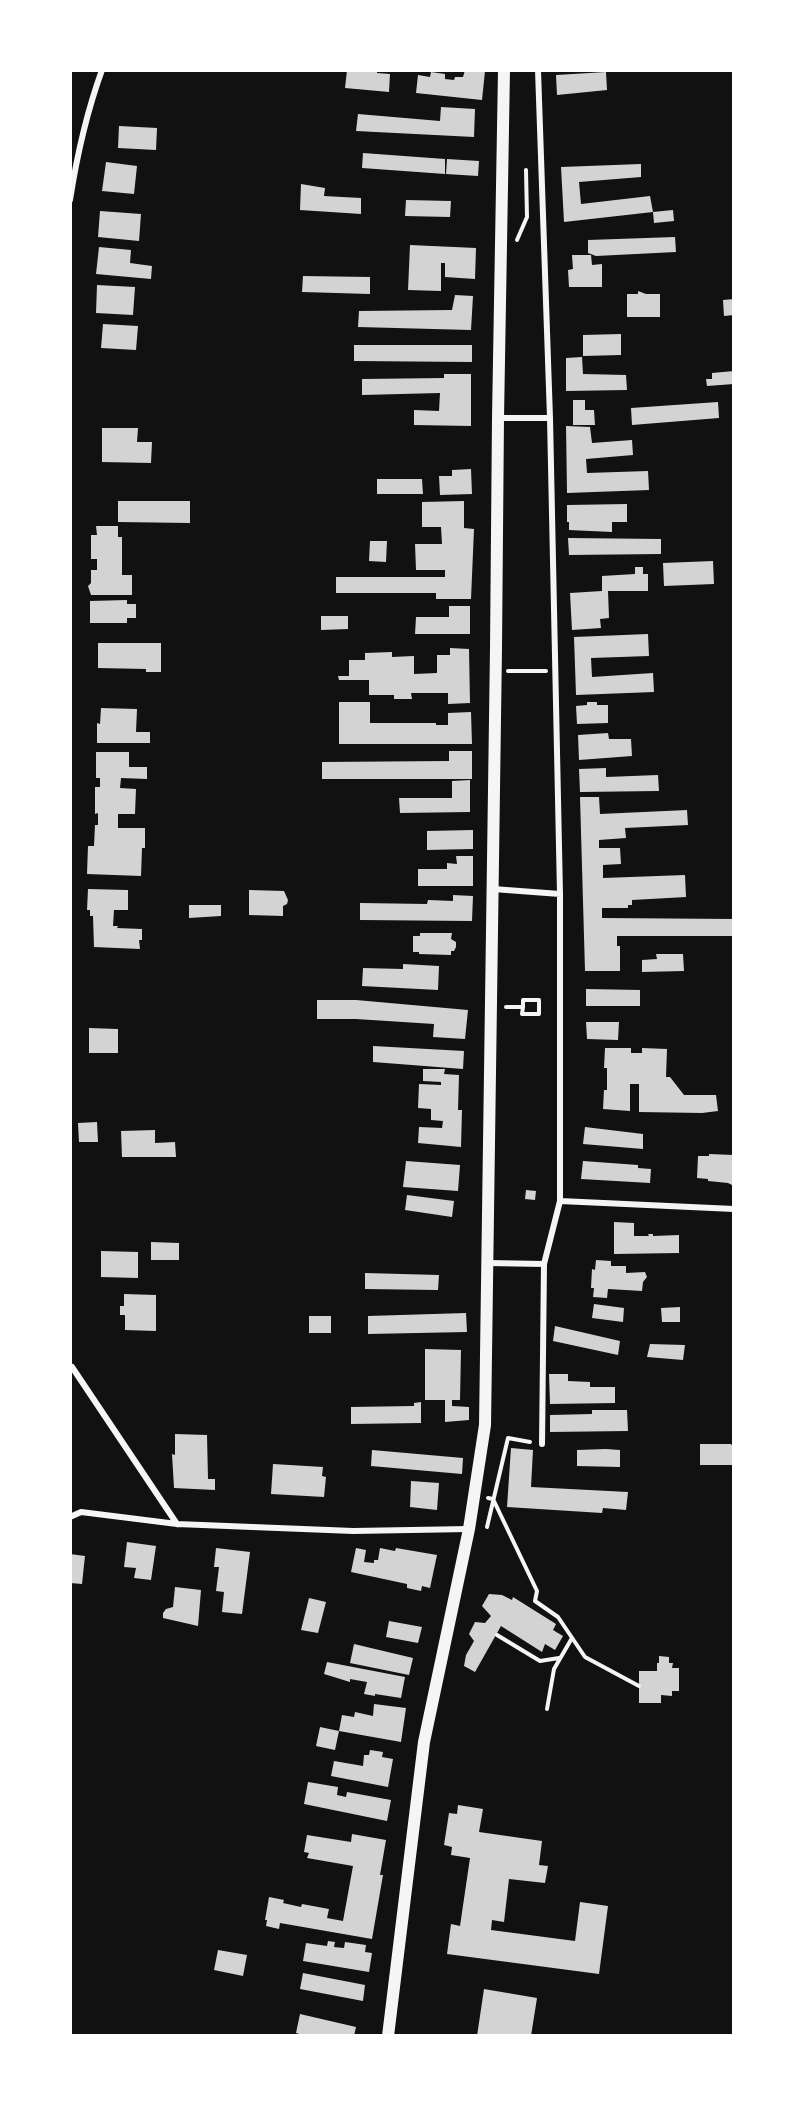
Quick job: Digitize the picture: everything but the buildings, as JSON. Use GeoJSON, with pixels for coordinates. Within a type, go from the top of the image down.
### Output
{"type":"FeatureCollection","features":[{"type":"Feature","properties":{"kind":"main road"},"geometry":{"type":"LineString","coordinates":[[388,2036],[424,1742],[470,1529],[485,1425],[504,70]]}},
{"type":"Feature","properties":{"kind":"street"},"geometry":{"type":"LineString","coordinates":[[70,200],[86,116],[102,70]]}},
{"type":"Feature","properties":{"kind":"street"},"geometry":{"type":"LineString","coordinates":[[538,70],[550,418],[560,894],[560,1201],[544,1264],[542,1444]]}},
{"type":"Feature","properties":{"kind":"street"},"geometry":{"type":"LineString","coordinates":[[498,418],[550,418]]}},
{"type":"Feature","properties":{"kind":"street"},"geometry":{"type":"LineString","coordinates":[[493,889],[560,894]]}},
{"type":"Feature","properties":{"kind":"street"},"geometry":{"type":"LineString","coordinates":[[560,1201],[734,1209]]}},
{"type":"Feature","properties":{"kind":"street"},"geometry":{"type":"LineString","coordinates":[[488,1263],[544,1264]]}},
{"type":"Feature","properties":{"kind":"street"},"geometry":{"type":"LineString","coordinates":[[71,1366],[177,1524]]}},
{"type":"Feature","properties":{"kind":"street"},"geometry":{"type":"LineString","coordinates":[[70,1517],[81,1512],[177,1524],[353,1531],[470,1529]]}},
{"type":"Feature","properties":{"kind":"path"},"geometry":{"type":"LineString","coordinates":[[523,1000],[539,1000],[539,1014],[522,1014],[523,1007],[523,1000]]}},
{"type":"Feature","properties":{"kind":"path"},"geometry":{"type":"LineString","coordinates":[[505,1007],[523,1007]]}},
{"type":"Feature","properties":{"kind":"path"},"geometry":{"type":"LineString","coordinates":[[486,1534],[508,1438],[542,1444]]}},
{"type":"Feature","properties":{"kind":"path"},"geometry":{"type":"LineString","coordinates":[[497,1635],[540,1661],[559,1658]]}},
{"type":"Feature","properties":{"kind":"path"},"geometry":{"type":"LineString","coordinates":[[547,1709],[554,1669],[572,1638]]}}]}
